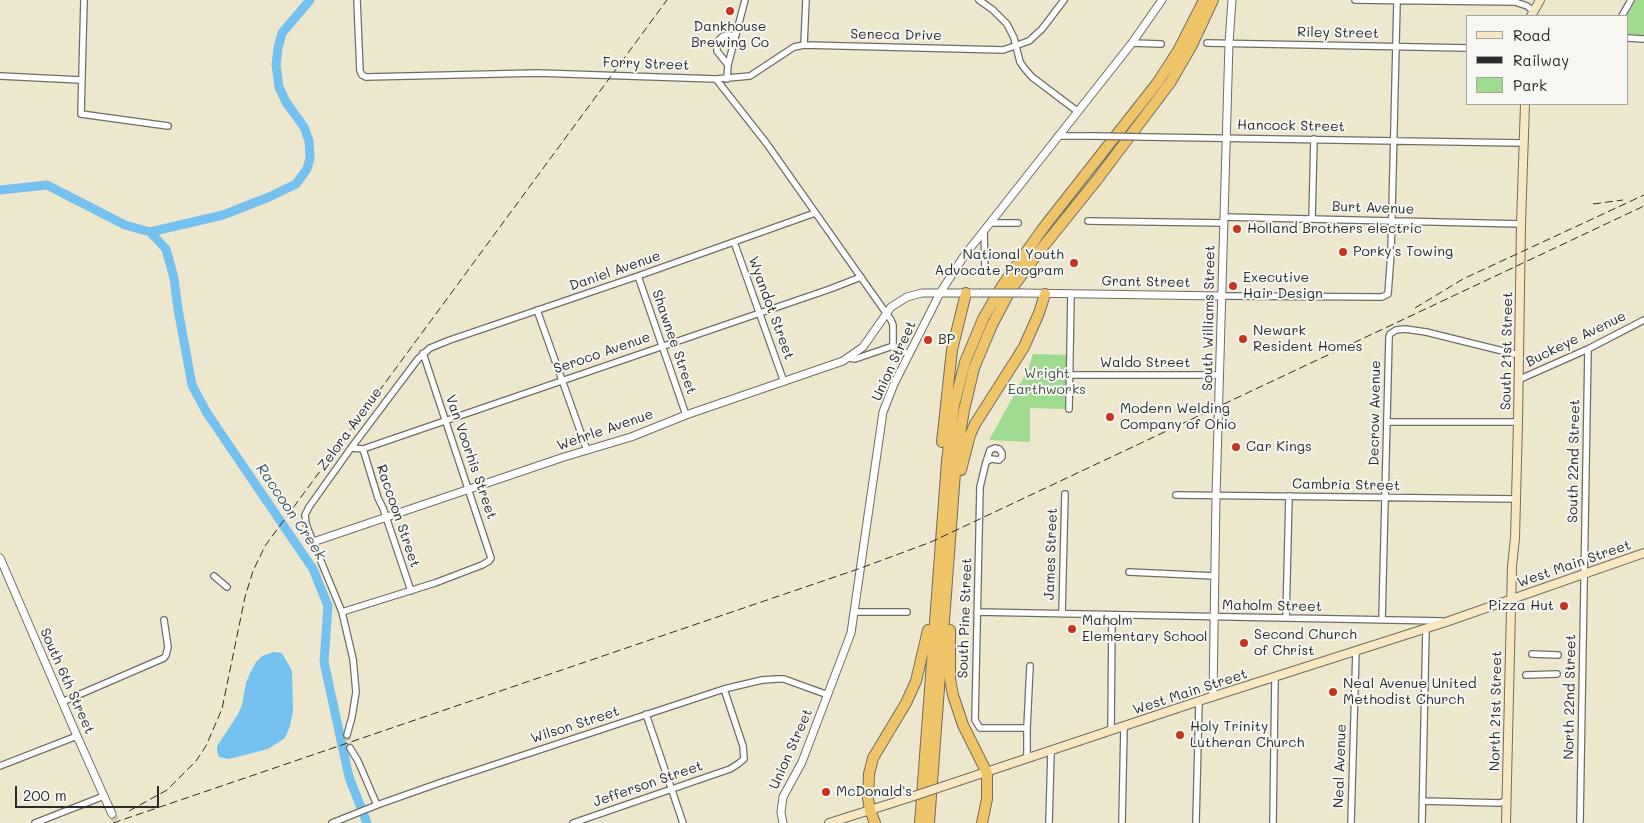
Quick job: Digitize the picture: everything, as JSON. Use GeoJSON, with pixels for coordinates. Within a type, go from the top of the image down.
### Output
{"type":"FeatureCollection","features":[{"type":"Feature","properties":{"kind":"highway"},"geometry":{"type":"LineString","coordinates":[[920,823],[945,479],[950,436],[965,362],[983,320],[1002,286],[1044,227],[1158,82],[1183,43],[1204,0]]}},
{"type":"Feature","properties":{"kind":"highway"},"geometry":{"type":"LineString","coordinates":[[929,823],[951,515],[959,436],[969,383],[992,325],[1018,279],[1096,181],[1170,83],[1192,45],[1213,0]]}},
{"type":"Feature","properties":{"kind":"highway"},"geometry":{"type":"LineString","coordinates":[[945,479],[941,469],[941,448],[950,366],[955,333],[966,293]]}},
{"type":"Feature","properties":{"kind":"highway"},"geometry":{"type":"LineString","coordinates":[[951,515],[970,435],[983,409],[1024,347],[1045,294]]}},
{"type":"Feature","properties":{"kind":"highway"},"geometry":{"type":"LineString","coordinates":[[946,597],[951,614],[949,656],[953,695],[963,725],[987,773],[987,799],[982,823]]}},
{"type":"Feature","properties":{"kind":"highway"},"geometry":{"type":"LineString","coordinates":[[875,823],[870,810],[868,786],[874,758],[906,703],[916,681],[928,635],[931,610],[936,604]]}},
{"type":"Feature","properties":{"kind":"main road"},"geometry":{"type":"LineString","coordinates":[[1532,14],[1540,0]]}},
{"type":"Feature","properties":{"kind":"main road","name":"South 21st Street"},"geometry":{"type":"LineString","coordinates":[[1512,599],[1518,422],[1524,105]]}},
{"type":"Feature","properties":{"kind":"main road","name":"West Main Street"},"geometry":{"type":"LineString","coordinates":[[829,823],[1446,622],[1644,553]]}},
{"type":"Feature","properties":{"kind":"main road","name":"North 21st Street"},"geometry":{"type":"LineString","coordinates":[[1506,823],[1512,599]]}},
{"type":"Feature","properties":{"kind":"street"},"geometry":{"type":"LineString","coordinates":[[84,0],[81,114],[168,126]]}},
{"type":"Feature","properties":{"kind":"street","name":"Forry Street"},"geometry":{"type":"LineString","coordinates":[[357,0],[360,72],[366,77],[538,74],[716,80]]}},
{"type":"Feature","properties":{"kind":"street"},"geometry":{"type":"LineString","coordinates":[[726,79],[745,0]]}},
{"type":"Feature","properties":{"kind":"street"},"geometry":{"type":"LineString","coordinates":[[804,45],[806,0]]}},
{"type":"Feature","properties":{"kind":"street"},"geometry":{"type":"LineString","coordinates":[[979,0],[988,2],[1007,24],[1014,38],[1020,62],[1029,73],[1078,111]]}},
{"type":"Feature","properties":{"kind":"street","name":"Seneca Drive"},"geometry":{"type":"LineString","coordinates":[[716,80],[750,76],[794,47],[804,45],[1003,50],[1029,41],[1064,0]]}},
{"type":"Feature","properties":{"kind":"street","name":"Union Street"},"geometry":{"type":"LineString","coordinates":[[783,823],[780,812],[783,797],[802,762],[848,645],[883,412],[894,384],[940,293],[964,256],[1132,43],[1162,0]]}},
{"type":"Feature","properties":{"kind":"street","name":"South Williams Street"},"geometry":{"type":"LineString","coordinates":[[1213,697],[1216,496],[1229,43],[1232,0]]}},
{"type":"Feature","properties":{"kind":"street"},"geometry":{"type":"LineString","coordinates":[[1355,0],[1515,2],[1527,6],[1532,14]]}},
{"type":"Feature","properties":{"kind":"street"},"geometry":{"type":"LineString","coordinates":[[1623,15],[1631,0]]}},
{"type":"Feature","properties":{"kind":"street"},"geometry":{"type":"LineString","coordinates":[[1391,221],[1398,2]]}},
{"type":"Feature","properties":{"kind":"street"},"geometry":{"type":"LineString","coordinates":[[728,65],[717,51],[717,42],[722,36],[736,35]]}},
{"type":"Feature","properties":{"kind":"street"},"geometry":{"type":"LineString","coordinates":[[1629,38],[1644,39]]}},
{"type":"Feature","properties":{"kind":"street"},"geometry":{"type":"LineString","coordinates":[[1132,43],[1161,44]]}},
{"type":"Feature","properties":{"kind":"street","name":"Riley Street"},"geometry":{"type":"LineString","coordinates":[[1207,43],[1466,48]]}},
{"type":"Feature","properties":{"kind":"street"},"geometry":{"type":"LineString","coordinates":[[0,76],[81,80]]}},
{"type":"Feature","properties":{"kind":"street"},"geometry":{"type":"LineString","coordinates":[[716,80],[767,144],[886,313],[893,325],[893,346]]}},
{"type":"Feature","properties":{"kind":"street","name":"Hancock Street"},"geometry":{"type":"LineString","coordinates":[[1058,136],[1523,142]]}},
{"type":"Feature","properties":{"kind":"street"},"geometry":{"type":"LineString","coordinates":[[1312,219],[1314,139]]}},
{"type":"Feature","properties":{"kind":"street","name":"Daniel Avenue"},"geometry":{"type":"LineString","coordinates":[[424,353],[430,348],[450,340],[815,213]]}},
{"type":"Feature","properties":{"kind":"street","name":"Burt Avenue"},"geometry":{"type":"LineString","coordinates":[[1088,221],[1312,219],[1521,224]]}},
{"type":"Feature","properties":{"kind":"street","name":"Grant Street"},"geometry":{"type":"LineString","coordinates":[[940,293],[1382,297],[1388,294],[1389,288],[1391,221]]}},
{"type":"Feature","properties":{"kind":"street"},"geometry":{"type":"LineString","coordinates":[[991,223],[1018,223]]}},
{"type":"Feature","properties":{"kind":"street"},"geometry":{"type":"LineString","coordinates":[[984,231],[985,268]]}},
{"type":"Feature","properties":{"kind":"street","name":"Wyandot Street"},"geometry":{"type":"LineString","coordinates":[[734,242],[784,382]]}},
{"type":"Feature","properties":{"kind":"street","name":"Shawnee Street"},"geometry":{"type":"LineString","coordinates":[[638,276],[686,415]]}},
{"type":"Feature","properties":{"kind":"street","name":"Seroco Avenue"},"geometry":{"type":"LineString","coordinates":[[351,448],[363,448],[830,289],[861,276]]}},
{"type":"Feature","properties":{"kind":"street","name":"Wehrle Avenue"},"geometry":{"type":"LineString","coordinates":[[313,542],[631,437],[686,415],[843,362],[863,346],[886,313],[897,303],[907,297],[922,293],[940,293]]}},
{"type":"Feature","properties":{"kind":"street"},"geometry":{"type":"LineString","coordinates":[[1069,409],[1071,294]]}},
{"type":"Feature","properties":{"kind":"street"},"geometry":{"type":"LineString","coordinates":[[537,310],[587,450]]}},
{"type":"Feature","properties":{"kind":"street","name":"Buckeye Avenue"},"geometry":{"type":"LineString","coordinates":[[1518,380],[1588,349],[1644,320]]}},
{"type":"Feature","properties":{"kind":"street","name":"Decrow Avenue"},"geometry":{"type":"LineString","coordinates":[[1382,620],[1390,334],[1396,330],[1405,329],[1426,332],[1519,354]]}},
{"type":"Feature","properties":{"kind":"street"},"geometry":{"type":"LineString","coordinates":[[893,346],[910,354]]}},
{"type":"Feature","properties":{"kind":"street"},"geometry":{"type":"LineString","coordinates":[[850,358],[855,359],[893,346]]}},
{"type":"Feature","properties":{"kind":"street","name":"South 22nd Street"},"geometry":{"type":"LineString","coordinates":[[1584,574],[1588,349]]}},
{"type":"Feature","properties":{"kind":"street","name":"Van Voorhis Street"},"geometry":{"type":"LineString","coordinates":[[411,591],[482,565],[489,561],[491,556],[424,353]]}},
{"type":"Feature","properties":{"kind":"street","name":"Zelora Avenue"},"geometry":{"type":"LineString","coordinates":[[313,542],[306,524],[305,515],[309,506],[401,379],[424,353]]}},
{"type":"Feature","properties":{"kind":"street","name":"Waldo Street"},"geometry":{"type":"LineString","coordinates":[[1069,375],[1220,376]]}},
{"type":"Feature","properties":{"kind":"street"},"geometry":{"type":"LineString","coordinates":[[1388,422],[1518,422]]}},
{"type":"Feature","properties":{"kind":"street","name":"Raccoon Street"},"geometry":{"type":"LineString","coordinates":[[363,448],[378,498],[411,591]]}},
{"type":"Feature","properties":{"kind":"street","name":"South Pine Street"},"geometry":{"type":"LineString","coordinates":[[986,462],[980,487],[975,720],[980,728],[985,729],[1027,728]]}},
{"type":"Feature","properties":{"kind":"street","name":"James Street"},"geometry":{"type":"LineString","coordinates":[[1062,614],[1065,494]]}},
{"type":"Feature","properties":{"kind":"street","name":"Cambria Street"},"geometry":{"type":"LineString","coordinates":[[1176,495],[1516,499]]}},
{"type":"Feature","properties":{"kind":"street"},"geometry":{"type":"LineString","coordinates":[[1286,618],[1290,496]]}},
{"type":"Feature","properties":{"kind":"street"},"geometry":{"type":"LineString","coordinates":[[313,542],[342,612],[352,654],[356,683],[354,707],[347,735]]}},
{"type":"Feature","properties":{"kind":"street","name":"South 6th Street"},"geometry":{"type":"LineString","coordinates":[[0,558],[112,814]]}},
{"type":"Feature","properties":{"kind":"street"},"geometry":{"type":"LineString","coordinates":[[1129,572],[1214,576]]}},
{"type":"Feature","properties":{"kind":"street","name":"North 22nd Street"},"geometry":{"type":"LineString","coordinates":[[1580,821],[1584,574]]}},
{"type":"Feature","properties":{"kind":"street"},"geometry":{"type":"LineString","coordinates":[[214,576],[227,587]]}},
{"type":"Feature","properties":{"kind":"street"},"geometry":{"type":"LineString","coordinates":[[342,612],[411,591]]}},
{"type":"Feature","properties":{"kind":"street"},"geometry":{"type":"LineString","coordinates":[[854,612],[907,612]]}},
{"type":"Feature","properties":{"kind":"street","name":"Maholm Street"},"geometry":{"type":"LineString","coordinates":[[977,612],[1446,622]]}},
{"type":"Feature","properties":{"kind":"street"},"geometry":{"type":"LineString","coordinates":[[1111,731],[1112,615]]}},
{"type":"Feature","properties":{"kind":"street"},"geometry":{"type":"LineString","coordinates":[[62,702],[164,658],[168,647],[164,620]]}},
{"type":"Feature","properties":{"kind":"street"},"geometry":{"type":"LineString","coordinates":[[1422,823],[1426,628]]}},
{"type":"Feature","properties":{"kind":"street","name":"Neal Avenue"},"geometry":{"type":"LineString","coordinates":[[1351,823],[1356,650]]}},
{"type":"Feature","properties":{"kind":"street"},"geometry":{"type":"LineString","coordinates":[[1532,654],[1558,655]]}},
{"type":"Feature","properties":{"kind":"street"},"geometry":{"type":"LineString","coordinates":[[1027,760],[1030,666]]}},
{"type":"Feature","properties":{"kind":"street"},"geometry":{"type":"LineString","coordinates":[[1526,675],[1557,674]]}},
{"type":"Feature","properties":{"kind":"street"},"geometry":{"type":"LineString","coordinates":[[1272,823],[1275,677]]}},
{"type":"Feature","properties":{"kind":"street","name":"Wilson Street"},"geometry":{"type":"LineString","coordinates":[[332,823],[373,806],[724,689],[762,680],[784,679],[828,695]]}},
{"type":"Feature","properties":{"kind":"street","name":"Jefferson Street"},"geometry":{"type":"LineString","coordinates":[[573,823],[730,769],[742,762],[744,751],[724,689]]}},
{"type":"Feature","properties":{"kind":"street"},"geometry":{"type":"LineString","coordinates":[[1196,823],[1199,701]]}},
{"type":"Feature","properties":{"kind":"street"},"geometry":{"type":"LineString","coordinates":[[646,714],[683,823]]}},
{"type":"Feature","properties":{"kind":"street"},"geometry":{"type":"LineString","coordinates":[[1122,823],[1124,727]]}},
{"type":"Feature","properties":{"kind":"street"},"geometry":{"type":"LineString","coordinates":[[0,766],[77,736]]}},
{"type":"Feature","properties":{"kind":"street"},"geometry":{"type":"LineString","coordinates":[[350,748],[364,774],[373,806]]}},
{"type":"Feature","properties":{"kind":"street"},"geometry":{"type":"LineString","coordinates":[[1049,823],[1051,752]]}},
{"type":"Feature","properties":{"kind":"street"},"geometry":{"type":"LineString","coordinates":[[35,823],[104,796]]}},
{"type":"Feature","properties":{"kind":"street"},"geometry":{"type":"LineString","coordinates":[[1423,801],[1500,803],[1507,800]]}},
{"type":"Feature","properties":{"kind":"green space"},"geometry":{"type":"Polygon","coordinates":[[[1636,0],[1644,0],[1644,35],[1629,34],[1628,15],[1636,0]]]}},
{"type":"Feature","properties":{"kind":"green space","name":"Wright Earthworks"},"geometry":{"type":"Polygon","coordinates":[[[1033,354],[1067,355],[1065,409],[1030,408],[1030,442],[989,440],[1028,370],[1033,354]]]}},
{"type":"Feature","properties":{"kind":"water"},"geometry":{"type":"Polygon","coordinates":[[[274,652],[282,653],[292,671],[293,711],[285,738],[268,749],[229,759],[219,757],[217,746],[242,705],[250,673],[262,656],[274,652]]]}},
{"type":"Feature","properties":{"kind":"waterway"},"geometry":{"type":"LineString","coordinates":[[0,190],[47,185],[125,225],[150,232],[223,215],[296,184],[307,169],[310,158],[309,141],[304,127],[286,102],[279,87],[276,65],[282,33],[310,0]]}},
{"type":"Feature","properties":{"kind":"waterway","name":"Raccoon Creek"},"geometry":{"type":"LineString","coordinates":[[150,232],[166,249],[174,278],[192,385],[207,413],[313,569],[328,606],[324,662],[349,777],[367,823]]}},
{"type":"Feature","properties":{"kind":"tunnel"},"geometry":{"type":"LineString","coordinates":[[347,735],[350,748]]}},
{"type":"Feature","properties":{"kind":"tunnel"},"geometry":{"type":"LineString","coordinates":[[112,814],[117,823]]}},
{"type":"Feature","properties":{"kind":"railway"},"geometry":{"type":"LineString","coordinates":[[129,811],[167,790],[196,761],[206,746],[222,709],[245,597],[253,571],[265,546],[667,0]]}},
{"type":"Feature","properties":{"kind":"railway"},"geometry":{"type":"LineString","coordinates":[[1415,308],[1463,279],[1644,195]]}},
{"type":"Feature","properties":{"kind":"railway"},"geometry":{"type":"LineString","coordinates":[[1593,204],[1623,200]]}},
{"type":"Feature","properties":{"kind":"railway"},"geometry":{"type":"LineString","coordinates":[[113,823],[861,568],[931,542],[1644,206]]}},
{"type":"Feature","properties":{"kind":"place","name":"Dankhouse Brewing Co"},"geometry":{"type":"Point","coordinates":[730,11]}},
{"type":"Feature","properties":{"kind":"place","name":"Holland Brothers electric"},"geometry":{"type":"Point","coordinates":[1237,229]}},
{"type":"Feature","properties":{"kind":"place","name":"Porky's Towing"},"geometry":{"type":"Point","coordinates":[1343,252]}},
{"type":"Feature","properties":{"kind":"place","name":"National Youth Advocate Program"},"geometry":{"type":"Point","coordinates":[1074,263]}},
{"type":"Feature","properties":{"kind":"place","name":"Executive Hair Design"},"geometry":{"type":"Point","coordinates":[1233,286]}},
{"type":"Feature","properties":{"kind":"place","name":"Newark Resident Homes"},"geometry":{"type":"Point","coordinates":[1243,339]}},
{"type":"Feature","properties":{"kind":"place","name":"BP"},"geometry":{"type":"Point","coordinates":[928,340]}},
{"type":"Feature","properties":{"kind":"place","name":"Modern Welding Company of Ohio"},"geometry":{"type":"Point","coordinates":[1110,417]}},
{"type":"Feature","properties":{"kind":"place","name":"Car Kings"},"geometry":{"type":"Point","coordinates":[1236,447]}},
{"type":"Feature","properties":{"kind":"place","name":"Pizza Hut"},"geometry":{"type":"Point","coordinates":[1564,606]}},
{"type":"Feature","properties":{"kind":"place","name":"Maholm Elementary School"},"geometry":{"type":"Point","coordinates":[1072,629]}},
{"type":"Feature","properties":{"kind":"place","name":"Second Church of Christ"},"geometry":{"type":"Point","coordinates":[1244,643]}},
{"type":"Feature","properties":{"kind":"place","name":"Neal Avenue United Methodist Church"},"geometry":{"type":"Point","coordinates":[1333,692]}},
{"type":"Feature","properties":{"kind":"place","name":"Holy Trinity Lutheran Church"},"geometry":{"type":"Point","coordinates":[1180,735]}},
{"type":"Feature","properties":{"kind":"place","name":"McDonald's"},"geometry":{"type":"Point","coordinates":[826,792]}}]}
